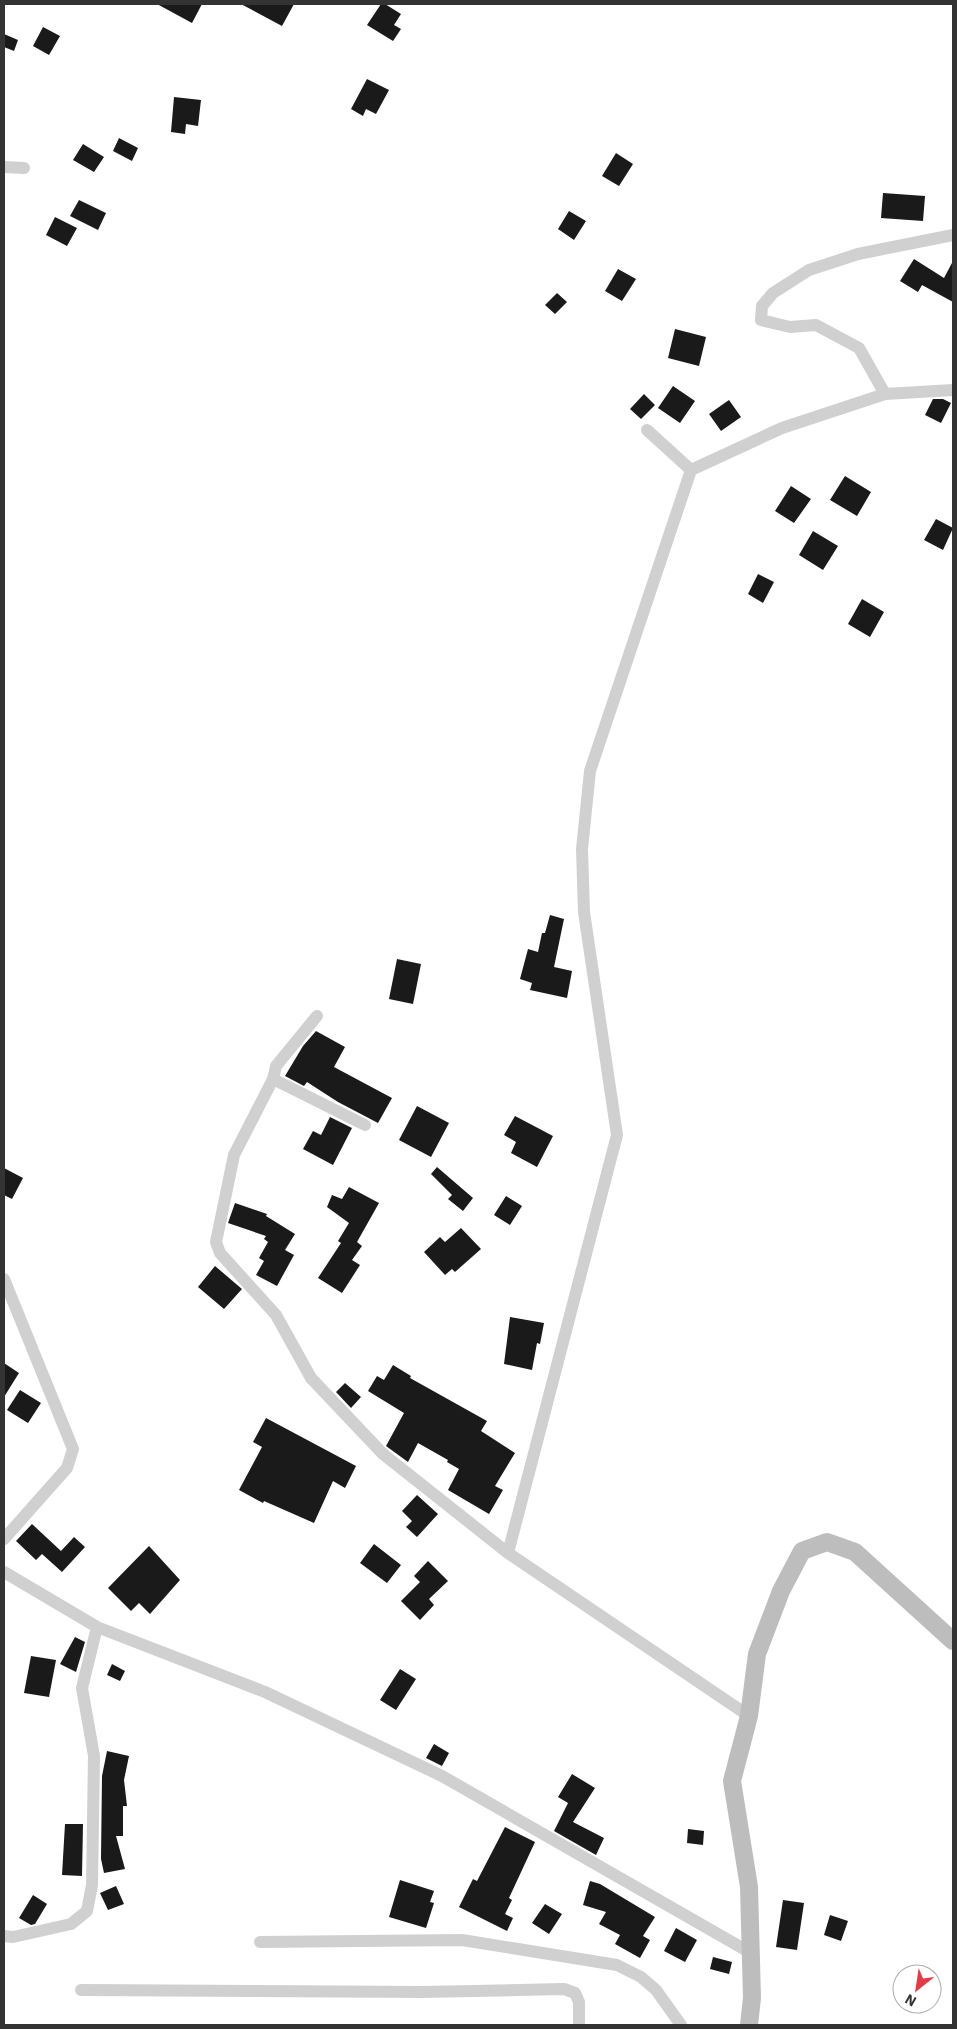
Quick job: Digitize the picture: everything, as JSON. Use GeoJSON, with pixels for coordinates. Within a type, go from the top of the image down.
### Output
{"type":"FeatureCollection","features":[{"type":"Feature","properties":{"kind":"main road"},"geometry":{"type":"LineString","coordinates":[[749,2025],[752,1998],[749,1888],[732,1781],[749,1716],[757,1654],[781,1591],[802,1551],[827,1542],[855,1552],[953,1641]]}},
{"type":"Feature","properties":{"kind":"street"},"geometry":{"type":"LineString","coordinates":[[4,167],[24,168]]}},
{"type":"Feature","properties":{"kind":"street"},"geometry":{"type":"LineString","coordinates":[[885,394],[859,348],[816,325],[790,327],[761,320],[762,306],[773,294],[809,270],[858,254],[953,234]]}},
{"type":"Feature","properties":{"kind":"street"},"geometry":{"type":"LineString","coordinates":[[508,1553],[617,1135],[584,912],[582,849],[590,771],[691,470],[782,428],[885,394],[953,390]]}},
{"type":"Feature","properties":{"kind":"street"},"geometry":{"type":"LineString","coordinates":[[647,430],[691,470]]}},
{"type":"Feature","properties":{"kind":"street"},"geometry":{"type":"LineString","coordinates":[[317,1016],[276,1066],[273,1079],[234,1155],[216,1242],[220,1253],[276,1315],[311,1378],[382,1454],[508,1553],[749,1716]]}},
{"type":"Feature","properties":{"kind":"street"},"geometry":{"type":"LineString","coordinates":[[273,1079],[366,1125]]}},
{"type":"Feature","properties":{"kind":"street"},"geometry":{"type":"LineString","coordinates":[[4,1279],[73,1450],[67,1468],[4,1539]]}},
{"type":"Feature","properties":{"kind":"street"},"geometry":{"type":"LineString","coordinates":[[4,1572],[97,1627],[265,1692],[442,1776],[751,1953]]}},
{"type":"Feature","properties":{"kind":"street"},"geometry":{"type":"LineString","coordinates":[[4,1936],[13,1937],[71,1924],[87,1910],[92,1884],[94,1756],[82,1688],[97,1627]]}},
{"type":"Feature","properties":{"kind":"street"},"geometry":{"type":"LineString","coordinates":[[260,1942],[462,1940],[617,1965],[641,1977],[656,1990],[665,2006],[681,2025]]}},
{"type":"Feature","properties":{"kind":"street"},"geometry":{"type":"LineString","coordinates":[[81,1990],[423,1992],[564,1989],[575,1993],[579,2002],[579,2025]]}},
{"type":"Feature","properties":{"kind":"building"},"geometry":{"type":"Polygon","coordinates":[[[157,4],[202,4],[192,23],[157,4]]]}},
{"type":"Feature","properties":{"kind":"building"},"geometry":{"type":"Polygon","coordinates":[[[241,4],[294,4],[282,26],[241,4]]]}},
{"type":"Feature","properties":{"kind":"building"},"geometry":{"type":"Polygon","coordinates":[[[381,4],[385,4],[401,14],[394,25],[401,29],[393,41],[367,25],[381,4]]]}},
{"type":"Feature","properties":{"kind":"building"},"geometry":{"type":"Polygon","coordinates":[[[43,27],[60,36],[49,55],[33,46],[43,27]]]}},
{"type":"Feature","properties":{"kind":"building"},"geometry":{"type":"Polygon","coordinates":[[[4,34],[18,40],[14,51],[4,47],[4,34]]]}},
{"type":"Feature","properties":{"kind":"building"},"geometry":{"type":"Polygon","coordinates":[[[367,79],[389,90],[376,114],[366,109],[363,116],[351,109],[367,79]]]}},
{"type":"Feature","properties":{"kind":"building"},"geometry":{"type":"Polygon","coordinates":[[[174,97],[201,100],[198,126],[186,124],[185,134],[171,132],[174,97]]]}},
{"type":"Feature","properties":{"kind":"building"},"geometry":{"type":"Polygon","coordinates":[[[119,138],[138,148],[132,161],[113,151],[119,138]]]}},
{"type":"Feature","properties":{"kind":"building"},"geometry":{"type":"Polygon","coordinates":[[[83,144],[104,157],[94,172],[73,160],[83,144]]]}},
{"type":"Feature","properties":{"kind":"building"},"geometry":{"type":"Polygon","coordinates":[[[616,153],[633,164],[619,186],[602,176],[616,153]]]}},
{"type":"Feature","properties":{"kind":"building"},"geometry":{"type":"Polygon","coordinates":[[[883,193],[925,196],[923,221],[881,218],[883,193]]]}},
{"type":"Feature","properties":{"kind":"building"},"geometry":{"type":"Polygon","coordinates":[[[79,200],[106,213],[98,230],[70,216],[79,200]]]}},
{"type":"Feature","properties":{"kind":"building"},"geometry":{"type":"Polygon","coordinates":[[[569,211],[586,221],[574,240],[558,229],[569,211]]]}},
{"type":"Feature","properties":{"kind":"building"},"geometry":{"type":"Polygon","coordinates":[[[55,217],[77,228],[67,246],[46,235],[55,217]]]}},
{"type":"Feature","properties":{"kind":"building"},"geometry":{"type":"Polygon","coordinates":[[[914,259],[944,278],[953,261],[953,302],[922,285],[918,292],[900,281],[914,259]]]}},
{"type":"Feature","properties":{"kind":"building"},"geometry":{"type":"Polygon","coordinates":[[[618,269],[636,279],[622,301],[605,291],[618,269]]]}},
{"type":"Feature","properties":{"kind":"building"},"geometry":{"type":"Polygon","coordinates":[[[557,293],[567,302],[555,314],[545,305],[557,293]]]}},
{"type":"Feature","properties":{"kind":"building"},"geometry":{"type":"Polygon","coordinates":[[[675,329],[706,337],[699,366],[668,358],[675,329]]]}},
{"type":"Feature","properties":{"kind":"building"},"geometry":{"type":"Polygon","coordinates":[[[673,386],[695,401],[680,423],[658,408],[673,386]]]}},
{"type":"Feature","properties":{"kind":"building"},"geometry":{"type":"Polygon","coordinates":[[[644,394],[655,405],[641,419],[630,409],[644,394]]]}},
{"type":"Feature","properties":{"kind":"building"},"geometry":{"type":"Polygon","coordinates":[[[933,399],[943,399],[951,403],[941,423],[925,415],[933,399]]]}},
{"type":"Feature","properties":{"kind":"building"},"geometry":{"type":"Polygon","coordinates":[[[729,400],[741,417],[721,431],[709,414],[729,400]]]}},
{"type":"Feature","properties":{"kind":"building"},"geometry":{"type":"Polygon","coordinates":[[[845,476],[871,492],[857,516],[830,500],[845,476]]]}},
{"type":"Feature","properties":{"kind":"building"},"geometry":{"type":"Polygon","coordinates":[[[791,486],[811,499],[794,523],[775,511],[791,486]]]}},
{"type":"Feature","properties":{"kind":"building"},"geometry":{"type":"Polygon","coordinates":[[[936,519],[953,528],[943,550],[924,540],[936,519]]]}},
{"type":"Feature","properties":{"kind":"building"},"geometry":{"type":"Polygon","coordinates":[[[813,531],[838,546],[823,570],[799,555],[813,531]]]}},
{"type":"Feature","properties":{"kind":"building"},"geometry":{"type":"Polygon","coordinates":[[[758,574],[774,582],[763,603],[748,594],[758,574]]]}},
{"type":"Feature","properties":{"kind":"building"},"geometry":{"type":"Polygon","coordinates":[[[862,599],[884,612],[870,637],[848,624],[862,599]]]}},
{"type":"Feature","properties":{"kind":"building"},"geometry":{"type":"Polygon","coordinates":[[[550,915],[564,919],[554,967],[572,971],[567,998],[530,990],[532,983],[520,979],[528,949],[538,952],[542,933],[545,933],[550,915]]]}},
{"type":"Feature","properties":{"kind":"building"},"geometry":{"type":"Polygon","coordinates":[[[397,959],[421,964],[413,1004],[389,999],[397,959]]]}},
{"type":"Feature","properties":{"kind":"building"},"geometry":{"type":"Polygon","coordinates":[[[316,1031],[345,1047],[334,1067],[392,1098],[378,1123],[338,1102],[307,1082],[304,1086],[285,1076],[303,1046],[316,1031]]]}},
{"type":"Feature","properties":{"kind":"building"},"geometry":{"type":"Polygon","coordinates":[[[417,1106],[449,1123],[431,1157],[399,1140],[417,1106]]]}},
{"type":"Feature","properties":{"kind":"building"},"geometry":{"type":"Polygon","coordinates":[[[515,1116],[553,1136],[537,1167],[511,1153],[516,1142],[504,1135],[515,1116]]]}},
{"type":"Feature","properties":{"kind":"building"},"geometry":{"type":"Polygon","coordinates":[[[330,1117],[352,1128],[333,1165],[303,1149],[313,1131],[321,1135],[330,1117]]]}},
{"type":"Feature","properties":{"kind":"building"},"geometry":{"type":"Polygon","coordinates":[[[437,1167],[473,1198],[463,1211],[448,1199],[452,1195],[431,1174],[437,1167]]]}},
{"type":"Feature","properties":{"kind":"building"},"geometry":{"type":"Polygon","coordinates":[[[4,1168],[23,1178],[12,1199],[4,1195],[4,1168]]]}},
{"type":"Feature","properties":{"kind":"building"},"geometry":{"type":"Polygon","coordinates":[[[349,1187],[379,1203],[357,1242],[362,1246],[352,1260],[360,1265],[342,1293],[318,1278],[341,1243],[338,1241],[349,1223],[327,1207],[332,1195],[342,1199],[349,1187]]]}},
{"type":"Feature","properties":{"kind":"building"},"geometry":{"type":"Polygon","coordinates":[[[506,1196],[522,1206],[510,1225],[494,1215],[506,1196]]]}},
{"type":"Feature","properties":{"kind":"building"},"geometry":{"type":"Polygon","coordinates":[[[235,1203],[267,1214],[266,1216],[295,1234],[285,1250],[294,1255],[277,1286],[256,1275],[264,1261],[259,1258],[268,1242],[264,1239],[266,1236],[228,1223],[235,1203]]]}},
{"type":"Feature","properties":{"kind":"building"},"geometry":{"type":"Polygon","coordinates":[[[461,1228],[481,1249],[455,1272],[452,1269],[445,1275],[424,1252],[440,1237],[445,1242],[461,1228]]]}},
{"type":"Feature","properties":{"kind":"building"},"geometry":{"type":"Polygon","coordinates":[[[215,1266],[242,1289],[224,1309],[198,1287],[215,1266]]]}},
{"type":"Feature","properties":{"kind":"building"},"geometry":{"type":"Polygon","coordinates":[[[510,1317],[544,1323],[540,1344],[537,1343],[532,1370],[504,1364],[510,1317]]]}},
{"type":"Feature","properties":{"kind":"building"},"geometry":{"type":"Polygon","coordinates":[[[4,1363],[19,1373],[4,1397],[4,1363]]]}},
{"type":"Feature","properties":{"kind":"building"},"geometry":{"type":"Polygon","coordinates":[[[393,1365],[411,1376],[410,1378],[487,1421],[481,1431],[515,1453],[495,1486],[503,1490],[489,1514],[448,1490],[459,1469],[447,1462],[448,1460],[418,1443],[408,1462],[386,1446],[404,1413],[368,1391],[377,1376],[384,1380],[393,1365]]]}},
{"type":"Feature","properties":{"kind":"building"},"geometry":{"type":"Polygon","coordinates":[[[345,1383],[361,1397],[351,1408],[336,1392],[345,1383]]]}},
{"type":"Feature","properties":{"kind":"building"},"geometry":{"type":"Polygon","coordinates":[[[20,1390],[41,1403],[28,1423],[7,1410],[20,1390]]]}},
{"type":"Feature","properties":{"kind":"building"},"geometry":{"type":"Polygon","coordinates":[[[266,1418],[356,1466],[345,1488],[333,1481],[314,1523],[264,1501],[263,1503],[239,1490],[262,1447],[253,1442],[266,1418]]]}},
{"type":"Feature","properties":{"kind":"building"},"geometry":{"type":"Polygon","coordinates":[[[417,1495],[438,1514],[417,1537],[406,1527],[412,1521],[402,1511],[417,1495]]]}},
{"type":"Feature","properties":{"kind":"building"},"geometry":{"type":"Polygon","coordinates":[[[32,1524],[61,1551],[74,1537],[85,1547],[62,1572],[42,1554],[36,1560],[16,1541],[32,1524]]]}},
{"type":"Feature","properties":{"kind":"building"},"geometry":{"type":"Polygon","coordinates":[[[374,1544],[401,1565],[387,1583],[360,1563],[374,1544]]]}},
{"type":"Feature","properties":{"kind":"building"},"geometry":{"type":"Polygon","coordinates":[[[149,1546],[180,1580],[150,1614],[139,1603],[131,1611],[108,1588],[149,1546]]]}},
{"type":"Feature","properties":{"kind":"building"},"geometry":{"type":"Polygon","coordinates":[[[428,1561],[448,1581],[429,1599],[434,1605],[420,1620],[401,1601],[420,1582],[414,1576],[428,1561]]]}},
{"type":"Feature","properties":{"kind":"building"},"geometry":{"type":"Polygon","coordinates":[[[75,1637],[85,1642],[76,1672],[60,1664],[75,1637]]]}},
{"type":"Feature","properties":{"kind":"building"},"geometry":{"type":"Polygon","coordinates":[[[31,1656],[56,1660],[49,1697],[24,1693],[31,1656]]]}},
{"type":"Feature","properties":{"kind":"building"},"geometry":{"type":"Polygon","coordinates":[[[112,1664],[125,1671],[120,1681],[107,1675],[112,1664]]]}},
{"type":"Feature","properties":{"kind":"building"},"geometry":{"type":"Polygon","coordinates":[[[400,1669],[416,1679],[396,1710],[380,1700],[400,1669]]]}},
{"type":"Feature","properties":{"kind":"building"},"geometry":{"type":"Polygon","coordinates":[[[434,1744],[449,1753],[442,1766],[426,1758],[434,1744]]]}},
{"type":"Feature","properties":{"kind":"building"},"geometry":{"type":"Polygon","coordinates":[[[107,1751],[129,1756],[124,1780],[127,1806],[123,1806],[123,1836],[116,1836],[125,1869],[104,1873],[101,1859],[102,1776],[107,1751]]]}},
{"type":"Feature","properties":{"kind":"building"},"geometry":{"type":"Polygon","coordinates":[[[572,1774],[595,1788],[573,1822],[604,1838],[596,1855],[554,1831],[568,1803],[558,1797],[572,1774]]]}},
{"type":"Feature","properties":{"kind":"building"},"geometry":{"type":"Polygon","coordinates":[[[65,1824],[83,1824],[82,1876],[62,1875],[65,1824]]]}},
{"type":"Feature","properties":{"kind":"building"},"geometry":{"type":"Polygon","coordinates":[[[505,1827],[535,1842],[509,1898],[512,1900],[505,1914],[513,1918],[507,1931],[459,1907],[473,1879],[477,1881],[505,1827]]]}},
{"type":"Feature","properties":{"kind":"building"},"geometry":{"type":"Polygon","coordinates":[[[688,1829],[704,1831],[703,1845],[687,1843],[688,1829]]]}},
{"type":"Feature","properties":{"kind":"building"},"geometry":{"type":"Polygon","coordinates":[[[400,1880],[434,1891],[430,1902],[434,1903],[426,1928],[389,1917],[400,1880]]]}},
{"type":"Feature","properties":{"kind":"building"},"geometry":{"type":"Polygon","coordinates":[[[590,1881],[600,1884],[655,1917],[643,1936],[650,1940],[640,1958],[615,1944],[620,1935],[599,1924],[606,1912],[583,1905],[590,1881]]]}},
{"type":"Feature","properties":{"kind":"building"},"geometry":{"type":"Polygon","coordinates":[[[116,1886],[124,1904],[108,1910],[100,1893],[116,1886]]]}},
{"type":"Feature","properties":{"kind":"building"},"geometry":{"type":"Polygon","coordinates":[[[33,1895],[47,1904],[35,1924],[31,1925],[19,1918],[33,1895]]]}},
{"type":"Feature","properties":{"kind":"building"},"geometry":{"type":"Polygon","coordinates":[[[783,1900],[804,1903],[797,1950],[776,1947],[783,1900]]]}},
{"type":"Feature","properties":{"kind":"building"},"geometry":{"type":"Polygon","coordinates":[[[545,1904],[562,1914],[549,1934],[532,1923],[545,1904]]]}},
{"type":"Feature","properties":{"kind":"building"},"geometry":{"type":"Polygon","coordinates":[[[830,1915],[848,1921],[841,1941],[824,1935],[830,1915]]]}},
{"type":"Feature","properties":{"kind":"building"},"geometry":{"type":"Polygon","coordinates":[[[676,1928],[697,1940],[685,1962],[664,1951],[676,1928]]]}},
{"type":"Feature","properties":{"kind":"building"},"geometry":{"type":"Polygon","coordinates":[[[713,1957],[732,1962],[729,1974],[710,1969],[713,1957]]]}}]}
